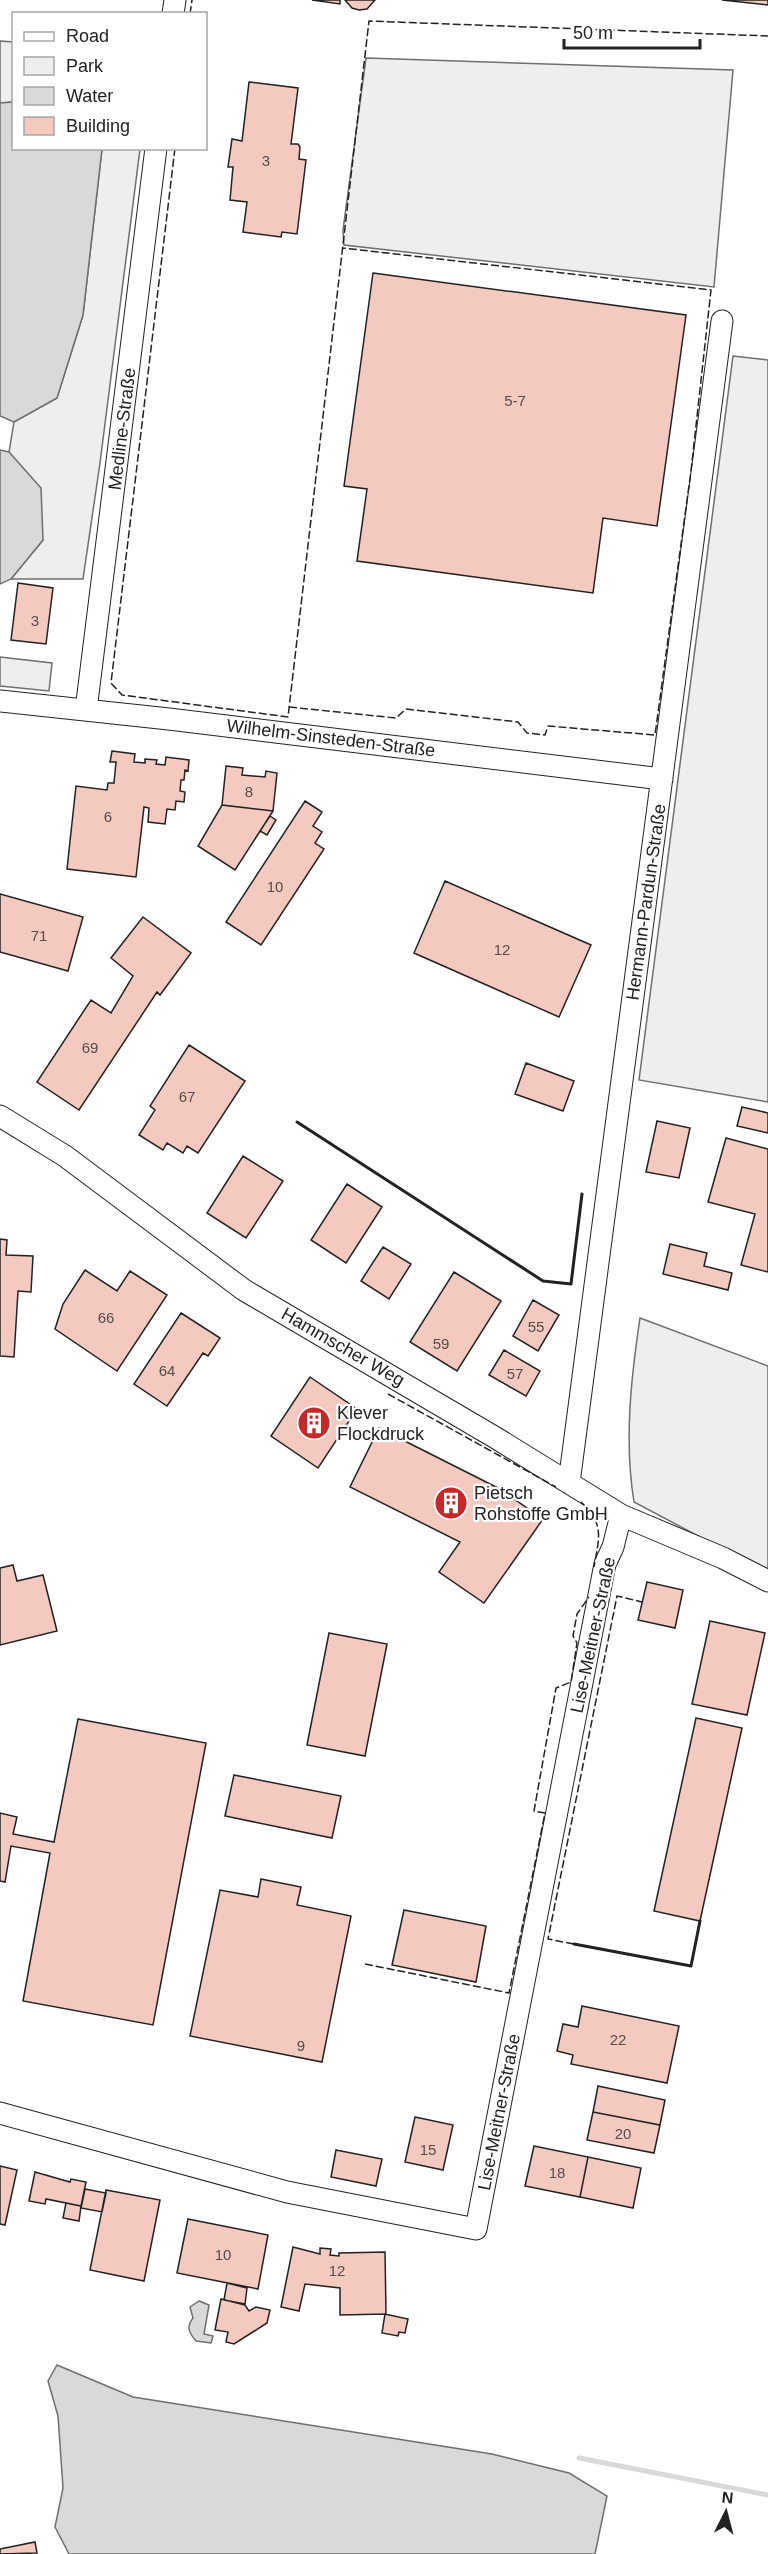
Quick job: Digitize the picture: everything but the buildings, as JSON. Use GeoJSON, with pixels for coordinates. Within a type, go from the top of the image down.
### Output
{"type":"FeatureCollection","features":[{"type":"Feature","properties":{"kind":"street","name":"Medline-Straße"},"geometry":{"type":"LineString","coordinates":[[86,710],[156,150]]}},
{"type":"Feature","properties":{"kind":"street","name":"Hermann-Pardun-Straße"},"geometry":{"type":"LineString","coordinates":[[569,1483],[722,321]]}},
{"type":"Feature","properties":{"kind":"street","name":"Wilhelm-Sinsteden-Straße"},"geometry":{"type":"LineString","coordinates":[[0,701],[570,766],[662,779]]}},
{"type":"Feature","properties":{"kind":"street","name":"Hammscher Weg"},"geometry":{"type":"LineString","coordinates":[[0,1116],[65,1156],[244,1290],[621,1515],[723,1558],[768,1581]]}},
{"type":"Feature","properties":{"kind":"street","name":"Lise-Meitner-Straße"},"geometry":{"type":"LineString","coordinates":[[0,2113],[287,2192],[476,2229],[605,1564],[613,1547],[621,1515]]}},
{"type":"Feature","properties":{"kind":"green space"},"geometry":{"type":"Polygon","coordinates":[[[0,41],[12,42],[12,102],[0,103],[0,41]]]}},
{"type":"Feature","properties":{"kind":"green space"},"geometry":{"type":"Polygon","coordinates":[[[366,58],[733,70],[714,287],[344,245],[343,230],[366,58]]]}},
{"type":"Feature","properties":{"kind":"green space"},"geometry":{"type":"Polygon","coordinates":[[[102,150],[140,150],[83,579],[11,579],[43,540],[9,452],[14,422],[57,398],[83,315],[102,150]]]}},
{"type":"Feature","properties":{"kind":"green space"},"geometry":{"type":"Polygon","coordinates":[[[733,356],[768,360],[768,1102],[639,1080],[733,356]]]}},
{"type":"Feature","properties":{"kind":"green space"},"geometry":{"type":"Polygon","coordinates":[[[0,657],[52,663],[49,691],[0,686],[0,657]]]}},
{"type":"Feature","properties":{"kind":"green space"},"geometry":{"type":"Polygon","coordinates":[[[640,1318],[768,1366],[768,1573],[634,1502],[629,1433],[640,1318]]]}},
{"type":"Feature","properties":{"kind":"water"},"geometry":{"type":"Polygon","coordinates":[[[12,102],[12,150],[102,150],[83,315],[57,398],[14,422],[0,416],[0,103],[12,102]]]}},
{"type":"Feature","properties":{"kind":"water"},"geometry":{"type":"Polygon","coordinates":[[[0,450],[9,452],[41,488],[43,540],[11,579],[0,584],[0,450]]]}},
{"type":"Feature","properties":{"kind":"water"},"geometry":{"type":"Polygon","coordinates":[[[199,2301],[209,2305],[204,2334],[213,2336],[211,2343],[196,2341],[189,2330],[193,2318],[190,2307],[199,2301]]]}},
{"type":"Feature","properties":{"kind":"water"},"geometry":{"type":"Polygon","coordinates":[[[57,2365],[133,2397],[492,2454],[569,2473],[607,2496],[595,2554],[69,2554],[55,2527],[63,2488],[58,2416],[48,2381],[57,2365]]]}},
{"type":"Feature","properties":{"kind":"waterway"},"geometry":{"type":"LineString","coordinates":[[579,2458],[768,2495]]}},
{"type":"Feature","properties":{"kind":"fence"},"geometry":{"type":"LineString","coordinates":[[190,12],[192,0]]}},
{"type":"Feature","properties":{"kind":"fence"},"geometry":{"type":"LineString","coordinates":[[175,150],[111,683],[122,695],[288,717],[369,21],[768,36]]}},
{"type":"Feature","properties":{"kind":"fence"},"geometry":{"type":"LineString","coordinates":[[289,707],[396,718],[406,709],[518,722],[527,733],[545,735],[548,726],[655,735],[691,471],[711,290],[343,248]]}},
{"type":"Feature","properties":{"kind":"fence"},"geometry":{"type":"LineString","coordinates":[[388,1394],[556,1487]]}},
{"type":"Feature","properties":{"kind":"fence"},"geometry":{"type":"LineString","coordinates":[[581,1502],[594,1517],[597,1525],[598,1539],[594,1567]]}},
{"type":"Feature","properties":{"kind":"fence"},"geometry":{"type":"LineString","coordinates":[[574,1944],[548,1939],[617,1596],[642,1602]]}},
{"type":"Feature","properties":{"kind":"fence"},"geometry":{"type":"LineString","coordinates":[[365,1964],[509,1993],[545,1813],[534,1811],[556,1688],[571,1682],[577,1643],[573,1636],[577,1614],[589,1597]]}},
{"type":"Feature","properties":{"kind":"wall"},"geometry":{"type":"LineString","coordinates":[[297,1122],[543,1281],[571,1284],[582,1194]]}},
{"type":"Feature","properties":{"kind":"wall"},"geometry":{"type":"LineString","coordinates":[[574,1944],[691,1966],[700,1921]]}},
{"type":"Feature","properties":{"kind":"place","name":"Klever Flockdruck"},"geometry":{"type":"Point","coordinates":[314,1423]}},
{"type":"Feature","properties":{"kind":"place","name":"Pietsch Rohstoffe GmbH"},"geometry":{"type":"Point","coordinates":[451,1503]}}]}
